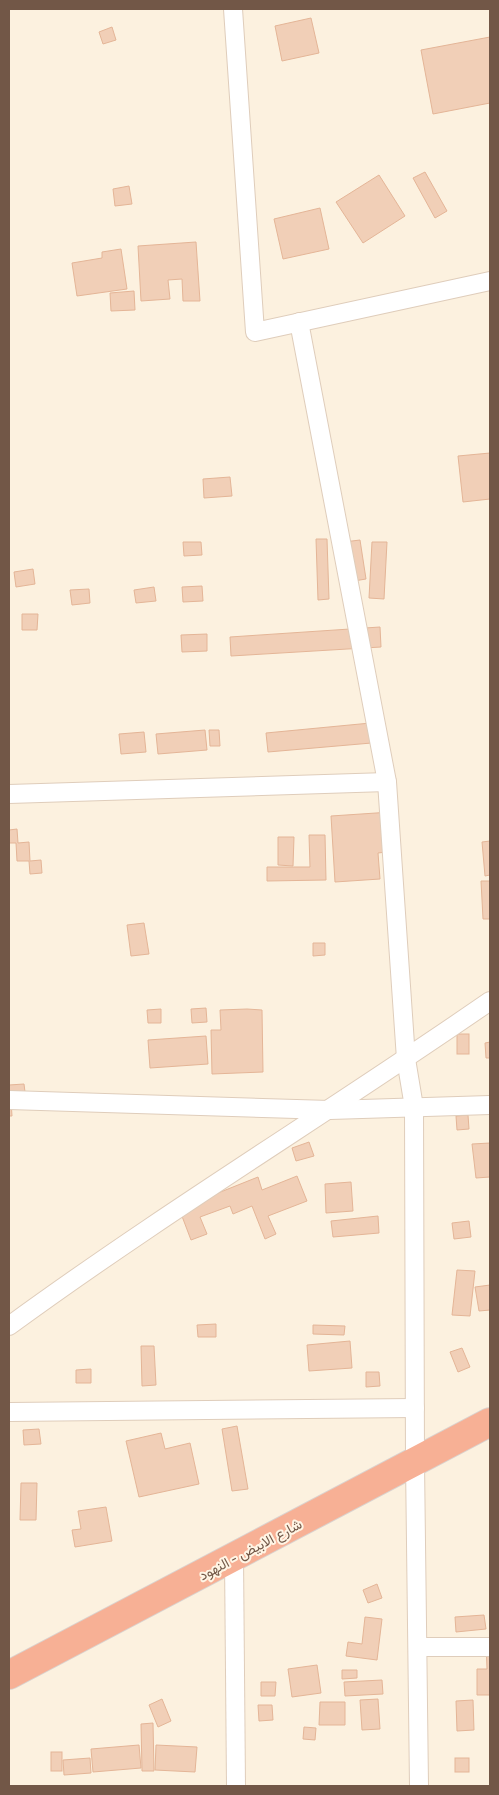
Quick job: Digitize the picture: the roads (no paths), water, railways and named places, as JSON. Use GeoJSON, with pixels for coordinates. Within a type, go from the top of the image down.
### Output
{"type":"FeatureCollection","features":[{"type":"Feature","properties":{"kind":"highway","name":"شارع الابيض - النهود"},"geometry":{"type":"LineString","coordinates":[[9,1675],[490,1422]]}},
{"type":"Feature","properties":{"kind":"street"},"geometry":{"type":"LineString","coordinates":[[233,9],[255,332],[490,281]]}},
{"type":"Feature","properties":{"kind":"street"},"geometry":{"type":"LineString","coordinates":[[299,322],[387,782],[406,1060],[414,1107],[415,1462],[420,1786]]}},
{"type":"Feature","properties":{"kind":"street"},"geometry":{"type":"LineString","coordinates":[[9,794],[387,782]]}},
{"type":"Feature","properties":{"kind":"street"},"geometry":{"type":"LineString","coordinates":[[9,1326],[75,1277],[406,1060],[490,1001]]}},
{"type":"Feature","properties":{"kind":"street"},"geometry":{"type":"LineString","coordinates":[[9,1100],[330,1110],[490,1105]]}},
{"type":"Feature","properties":{"kind":"street"},"geometry":{"type":"LineString","coordinates":[[9,1311],[26,1313]]}},
{"type":"Feature","properties":{"kind":"street"},"geometry":{"type":"LineString","coordinates":[[9,1412],[415,1408]]}},
{"type":"Feature","properties":{"kind":"street"},"geometry":{"type":"LineString","coordinates":[[234,1557],[236,1786]]}},
{"type":"Feature","properties":{"kind":"street"},"geometry":{"type":"LineString","coordinates":[[418,1647],[490,1647]]}}]}
